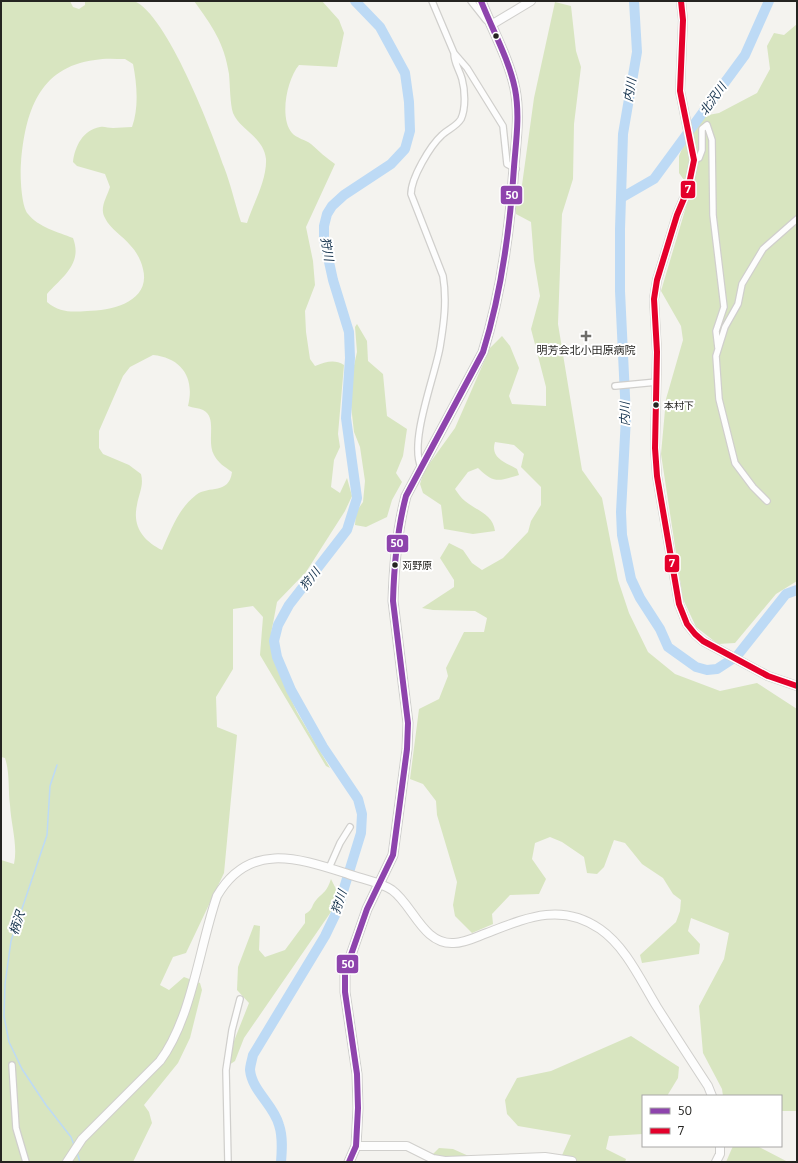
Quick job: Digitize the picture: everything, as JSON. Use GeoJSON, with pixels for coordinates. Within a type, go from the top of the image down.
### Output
{"type":"FeatureCollection","features":[{"type":"Feature","properties":{"kind":"main road"},"geometry":{"type":"LineString","coordinates":[[349,1162],[356,1146],[357,1074],[345,992],[345,972],[368,910],[393,855],[408,749],[408,723],[394,607],[394,580],[402,512],[406,496],[483,352],[488,335],[508,233],[516,169],[518,117],[514,87],[481,1]]}},
{"type":"Feature","properties":{"kind":"street"},"geometry":{"type":"LineString","coordinates":[[432,1],[454,53],[467,68],[503,126],[507,164],[516,169]]}},
{"type":"Feature","properties":{"kind":"street"},"geometry":{"type":"LineString","coordinates":[[471,1],[491,25],[532,1]]}},
{"type":"Feature","properties":{"kind":"street"},"geometry":{"type":"LineString","coordinates":[[681,1],[683,20],[680,91],[685,121],[694,156],[688,189],[677,215],[657,280],[654,306],[657,382],[656,462],[679,604],[683,616],[694,634],[750,667],[768,676],[797,686]]}},
{"type":"Feature","properties":{"kind":"street"},"geometry":{"type":"LineString","coordinates":[[421,467],[418,460],[420,428],[440,347],[445,307],[445,288],[443,276],[411,194],[411,185],[416,172],[443,134],[454,128],[461,118],[464,105],[464,89],[462,78],[454,62],[454,53]]}},
{"type":"Feature","properties":{"kind":"street"},"geometry":{"type":"LineString","coordinates":[[694,156],[699,158],[701,154],[702,129],[707,125],[712,140],[713,215],[724,307],[716,331],[718,349]]}},
{"type":"Feature","properties":{"kind":"street"},"geometry":{"type":"LineString","coordinates":[[767,501],[753,487],[735,463],[719,399],[716,367],[718,349],[728,319],[736,309],[742,284],[763,249],[797,219]]}},
{"type":"Feature","properties":{"kind":"street"},"geometry":{"type":"LineString","coordinates":[[615,386],[657,382]]}},
{"type":"Feature","properties":{"kind":"street"},"geometry":{"type":"LineString","coordinates":[[332,869],[340,843],[350,827]]}},
{"type":"Feature","properties":{"kind":"street"},"geometry":{"type":"LineString","coordinates":[[67,1161],[82,1139],[160,1061],[174,1040],[185,1008],[217,896],[224,884],[239,871],[252,862],[266,858],[284,858],[332,869],[391,889],[401,897],[421,925],[434,938],[453,944],[469,940],[523,919],[542,914],[569,915],[600,929],[615,942],[635,970],[708,1086],[712,1095]]}},
{"type":"Feature","properties":{"kind":"street"},"geometry":{"type":"LineString","coordinates":[[228,1162],[226,1070],[232,1030],[240,999]]}},
{"type":"Feature","properties":{"kind":"street"},"geometry":{"type":"LineString","coordinates":[[12,1065],[16,1128],[26,1162]]}},
{"type":"Feature","properties":{"kind":"street"},"geometry":{"type":"LineString","coordinates":[[356,1146],[407,1146],[433,1158],[445,1161],[545,1157],[572,1161]]}},
{"type":"Feature","properties":{"kind":"street"},"geometry":{"type":"LineString","coordinates":[[716,1162],[720,1154],[720,1147]]}},
{"type":"Feature","properties":{"kind":"green space"},"geometry":{"type":"Polygon","coordinates":[[[1,1],[70,1],[73,7],[79,9],[85,5],[85,1],[134,1],[147,10],[174,50],[187,76],[210,128],[229,181],[241,222],[247,223],[259,192],[266,167],[266,159],[264,151],[257,139],[236,119],[233,113],[229,74],[224,53],[212,27],[194,1],[322,1],[339,20],[344,33],[337,67],[299,65],[291,79],[285,109],[288,126],[292,133],[311,144],[335,164],[306,227],[313,261],[315,285],[305,311],[306,332],[310,359],[315,366],[326,362],[337,362],[344,365],[338,434],[340,447],[334,460],[331,487],[340,493],[347,478],[352,496],[345,511],[306,572],[277,602],[271,634],[271,650],[297,712],[330,768],[326,766],[260,655],[263,617],[253,606],[233,609],[233,669],[216,697],[217,727],[237,735],[224,873],[186,953],[173,957],[160,985],[169,990],[184,977],[200,983],[202,990],[190,1038],[178,1063],[144,1105],[149,1112],[152,1123],[133,1162],[1,1162],[1,860],[14,864],[15,850],[8,770],[5,758],[1,757],[1,1]],[[125,59],[95,60],[76,64],[60,72],[48,83],[38,96],[26,127],[21,168],[22,190],[26,210],[32,219],[43,226],[73,238],[75,247],[73,263],[64,276],[47,294],[47,302],[61,310],[97,311],[118,306],[128,302],[136,296],[141,289],[144,280],[140,259],[132,247],[110,226],[103,214],[104,202],[110,187],[105,174],[77,166],[73,162],[78,145],[89,131],[102,127],[132,127],[136,112],[136,80],[133,64],[125,59]],[[153,355],[130,367],[123,376],[99,431],[99,448],[103,454],[129,465],[141,474],[142,486],[138,501],[136,520],[138,527],[145,538],[162,550],[176,520],[184,507],[201,492],[223,487],[230,479],[232,472],[224,467],[214,455],[211,443],[210,418],[207,413],[201,409],[188,406],[190,387],[188,378],[184,371],[172,360],[153,355]]]}},
{"type":"Feature","properties":{"kind":"green space"},"geometry":{"type":"Polygon","coordinates":[[[555,2],[571,6],[576,51],[581,67],[574,124],[573,179],[562,214],[558,324],[582,470],[602,498],[618,580],[629,613],[648,652],[675,674],[720,691],[757,683],[797,709],[797,1111],[782,1111],[782,1095],[723,1095],[722,1089],[703,1053],[699,1006],[724,959],[729,933],[691,918],[688,931],[700,944],[699,954],[642,963],[640,955],[676,922],[680,911],[681,900],[673,894],[663,878],[642,864],[625,843],[614,840],[604,867],[597,874],[587,873],[584,857],[562,842],[550,837],[535,843],[532,859],[546,879],[539,894],[510,895],[492,914],[493,924],[472,933],[455,916],[453,905],[457,882],[437,815],[436,801],[423,784],[410,779],[419,709],[439,699],[448,676],[446,668],[464,632],[484,632],[487,618],[475,611],[433,610],[422,608],[454,587],[454,580],[440,558],[449,543],[463,550],[472,563],[482,570],[503,558],[528,532],[531,521],[541,505],[541,487],[521,467],[524,454],[514,445],[495,442],[494,447],[497,456],[503,462],[517,469],[519,475],[497,480],[488,477],[478,468],[468,472],[455,489],[464,500],[488,517],[494,525],[495,531],[473,534],[444,529],[441,505],[423,493],[420,484],[424,471],[455,428],[490,348],[502,336],[510,346],[519,368],[509,396],[512,404],[546,406],[546,387],[531,329],[540,296],[534,260],[531,222],[516,214],[515,196],[522,185],[534,98],[555,2]]]}},
{"type":"Feature","properties":{"kind":"green space"},"geometry":{"type":"Polygon","coordinates":[[[797,24],[797,581],[776,594],[735,643],[718,644],[696,627],[683,599],[661,454],[666,399],[683,340],[681,326],[661,291],[691,190],[679,173],[679,156],[692,125],[703,116],[719,113],[757,93],[770,69],[767,46],[774,33],[784,35],[797,24]]]}},
{"type":"Feature","properties":{"kind":"green space"},"geometry":{"type":"Polygon","coordinates":[[[357,324],[367,341],[368,361],[383,374],[387,416],[407,429],[403,456],[396,473],[402,482],[392,500],[387,517],[366,527],[355,525],[356,512],[363,502],[365,481],[360,447],[354,432],[349,388],[357,352],[355,327],[357,324]]]}},
{"type":"Feature","properties":{"kind":"green space"},"geometry":{"type":"Polygon","coordinates":[[[331,879],[336,889],[335,906],[244,1038],[235,1061],[229,1065],[234,1041],[249,1003],[237,990],[238,967],[254,925],[260,926],[259,950],[265,957],[285,950],[305,923],[305,914],[326,890],[331,879]]]}},
{"type":"Feature","properties":{"kind":"green space"},"geometry":{"type":"Polygon","coordinates":[[[631,1036],[679,1067],[678,1078],[668,1095],[642,1095],[642,1134],[609,1136],[606,1149],[626,1159],[625,1162],[559,1162],[571,1135],[518,1126],[507,1114],[505,1100],[517,1078],[551,1071],[631,1036]]]}},
{"type":"Feature","properties":{"kind":"green space"},"geometry":{"type":"Polygon","coordinates":[[[733,1147],[759,1147],[788,1162],[726,1162],[733,1147]]]}},
{"type":"Feature","properties":{"kind":"green space"},"geometry":{"type":"Polygon","coordinates":[[[439,1148],[453,1149],[482,1162],[430,1162],[433,1154],[439,1148]]]}},
{"type":"Feature","properties":{"kind":"waterway","name":"狩川"},"geometry":{"type":"LineString","coordinates":[[281,1162],[282,1139],[279,1125],[273,1111],[255,1085],[250,1070],[251,1063],[253,1055],[325,936],[337,911],[361,833],[362,814],[358,799],[323,747],[291,690],[277,657],[274,641],[278,625],[289,605],[347,530],[357,498],[346,418],[350,358],[349,332],[333,280],[324,239],[324,226],[327,214],[332,206],[344,195],[391,164],[405,149],[410,131],[409,102],[405,73],[380,27],[355,1]]}},
{"type":"Feature","properties":{"kind":"waterway","name":"内川"},"geometry":{"type":"LineString","coordinates":[[634,1],[637,52],[623,134],[620,229],[620,291],[626,417],[621,512],[622,535],[631,579],[640,598],[660,629],[668,647],[696,667],[707,670],[717,669],[737,656],[786,594],[797,590]]}},
{"type":"Feature","properties":{"kind":"waterway","name":"北沢川"},"geometry":{"type":"LineString","coordinates":[[621,198],[654,179],[745,55],[769,1]]}},
{"type":"Feature","properties":{"kind":"waterway","name":"柄沢"},"geometry":{"type":"LineString","coordinates":[[57,765],[50,786],[47,835],[11,941],[5,984],[4,1016],[9,1042],[22,1069],[46,1105],[71,1137],[74,1145]]}},
{"type":"Feature","properties":{"kind":"waterway","name":"柄沢"},"geometry":{"type":"LineString","coordinates":[[77,1152],[80,1162]]}},
{"type":"Feature","properties":{"kind":"transit line","name":"50"},"geometry":{"type":"LineString","coordinates":[[349,1162],[356,1146],[358,1108],[357,1074],[345,992],[345,972],[367,909],[393,855],[407,749],[408,723],[393,601],[395,561],[400,522],[406,496],[483,352],[500,284],[510,213],[517,128],[515,89],[509,67],[481,1]]}},
{"type":"Feature","properties":{"kind":"transit line","name":"7"},"geometry":{"type":"LineString","coordinates":[[681,1],[683,20],[680,91],[694,160],[688,189],[677,215],[657,280],[654,299],[657,352],[655,448],[657,476],[679,604],[687,624],[703,641],[768,676],[797,686]]}},
{"type":"Feature","properties":{"kind":"place","name":"明芳会北小田原病院"},"geometry":{"type":"Point","coordinates":[586,336]}},
{"type":"Feature","properties":{"kind":"place","name":"本村下"},"geometry":{"type":"Point","coordinates":[656,405]}},
{"type":"Feature","properties":{"kind":"place","name":"苅野原"},"geometry":{"type":"Point","coordinates":[395,565]}}]}
